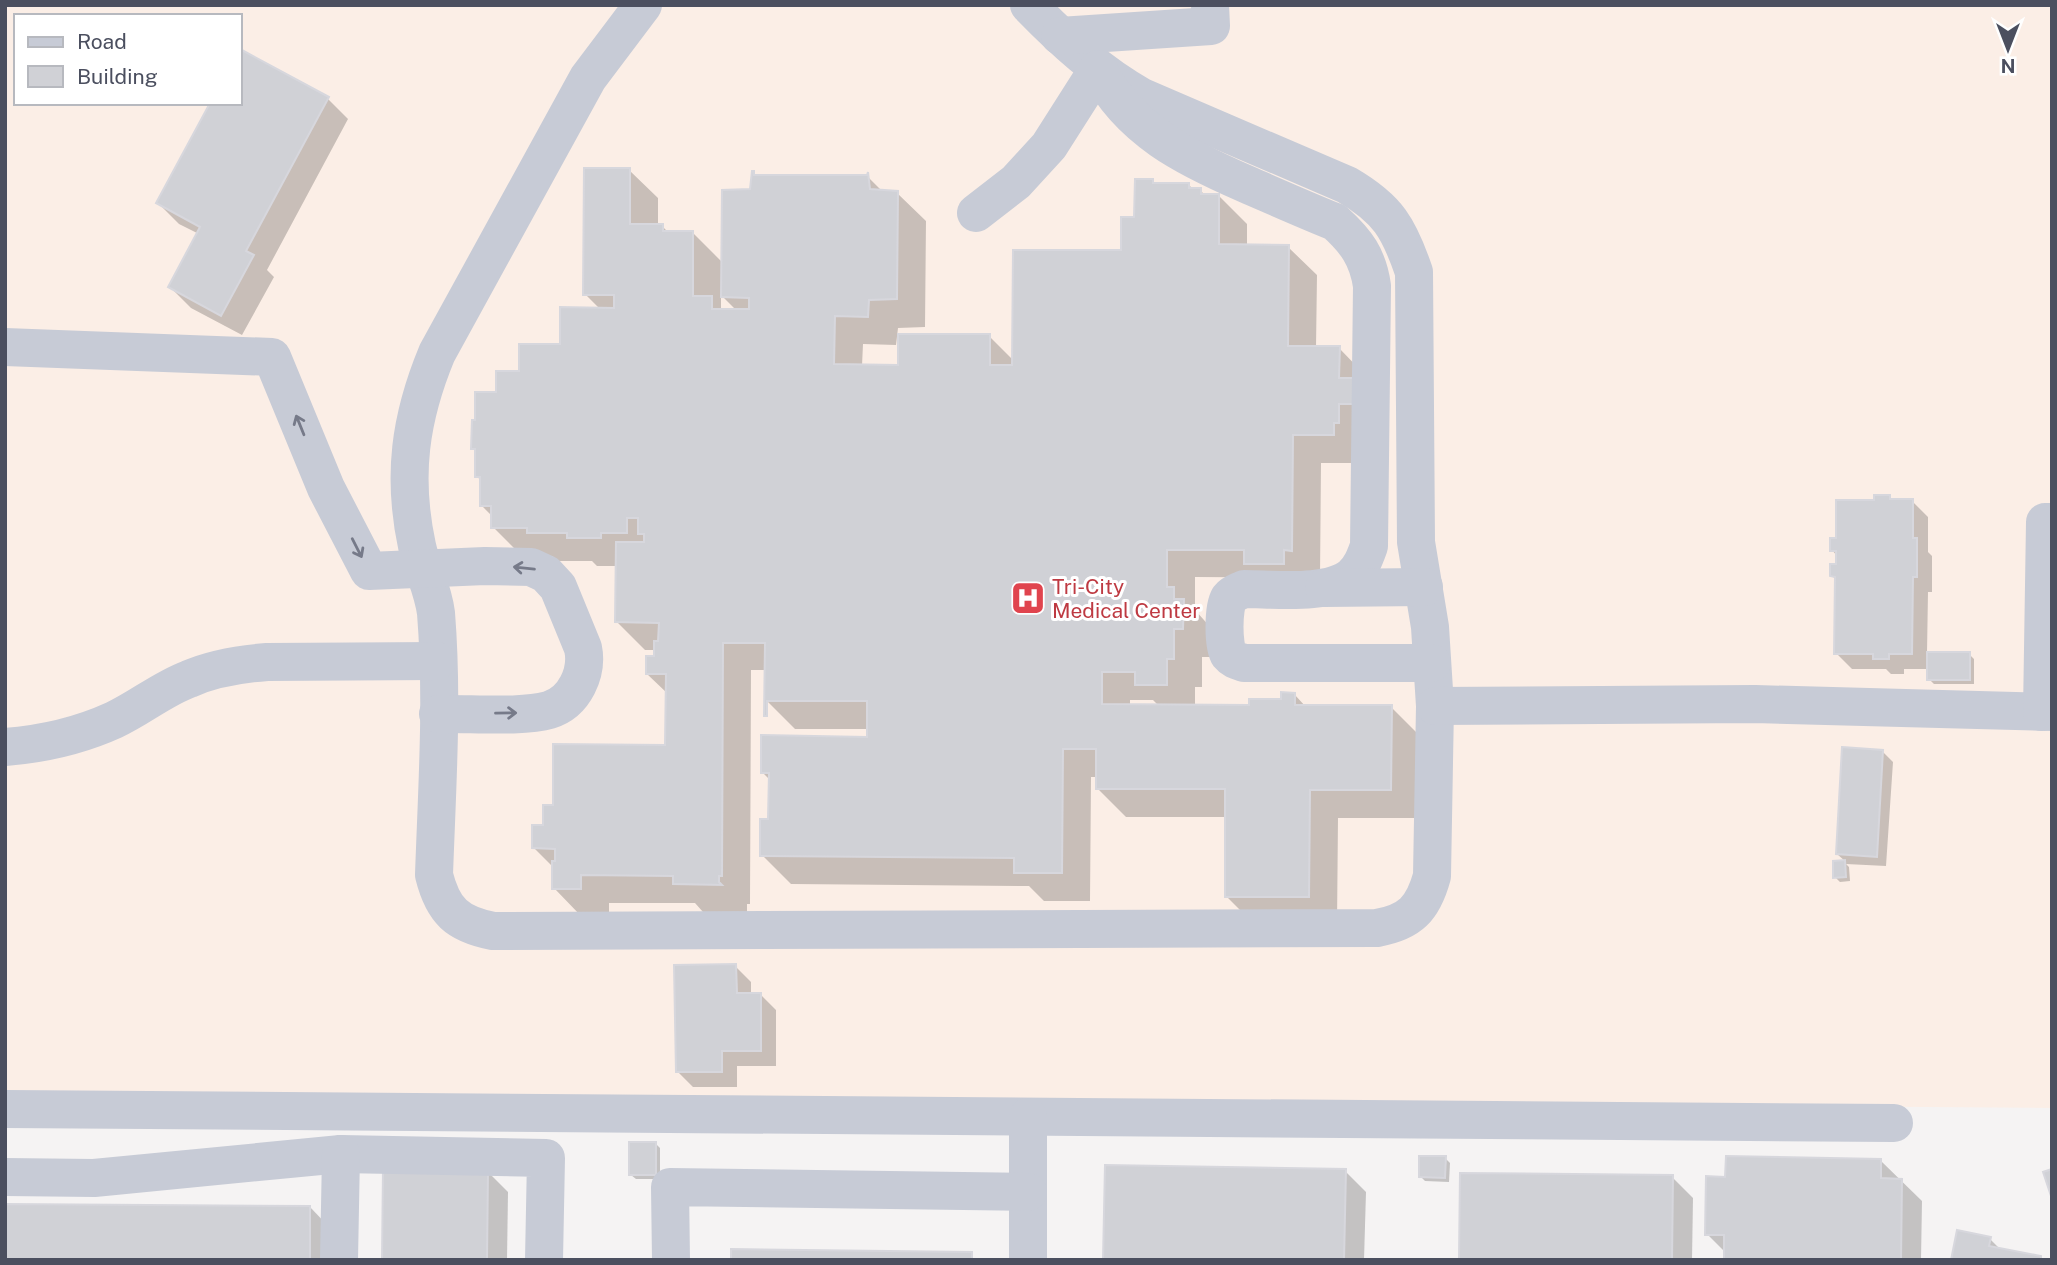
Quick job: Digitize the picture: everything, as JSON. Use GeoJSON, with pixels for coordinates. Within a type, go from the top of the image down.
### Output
{"type":"FeatureCollection","features":[{"type":"Feature","properties":{"kind":"street"},"geometry":{"type":"LineString","coordinates":[[643,5],[588,78],[438,353],[415,416],[409,463],[411,511],[424,569],[432,587],[436,613],[439,746],[434,875],[439,895],[452,914],[471,927],[494,931],[1363,928],[1396,924],[1415,913],[1427,895],[1432,876],[1435,706],[1424,587],[1416,542],[1415,272],[1404,240],[1392,222],[1365,195],[1347,185],[1142,97],[1098,69],[1029,5]]}},
{"type":"Feature","properties":{"kind":"street"},"geometry":{"type":"LineString","coordinates":[[1060,36],[1211,26],[1210,5]]}},
{"type":"Feature","properties":{"kind":"street"},"geometry":{"type":"LineString","coordinates":[[976,213],[1016,182],[1049,146],[1098,69]]}},
{"type":"Feature","properties":{"kind":"street"},"geometry":{"type":"LineString","coordinates":[[1098,69],[1114,96],[1127,111],[1161,141],[1200,164],[1335,222],[1353,238],[1366,258],[1372,286],[1369,546],[1363,564],[1351,576],[1337,585],[1318,588]]}},
{"type":"Feature","properties":{"kind":"street"},"geometry":{"type":"LineString","coordinates":[[5,347],[272,357],[326,488],[369,571],[485,566],[531,567],[546,574],[558,587],[585,658],[581,680],[568,698],[551,709],[532,713],[438,714]]}},
{"type":"Feature","properties":{"kind":"street"},"geometry":{"type":"LineString","coordinates":[[1435,706],[1755,704],[2047,712],[2045,522],[2052,522]]}},
{"type":"Feature","properties":{"kind":"street"},"geometry":{"type":"LineString","coordinates":[[1424,587],[1244,589],[1233,594],[1225,607],[1225,644],[1227,653],[1234,660],[1244,663],[1432,663]]}},
{"type":"Feature","properties":{"kind":"street"},"geometry":{"type":"LineString","coordinates":[[5,747],[60,740],[89,730],[117,719],[189,678],[240,664],[437,661]]}},
{"type":"Feature","properties":{"kind":"street"},"geometry":{"type":"LineString","coordinates":[[5,1109],[1894,1123]]}},
{"type":"Feature","properties":{"kind":"street"},"geometry":{"type":"LineString","coordinates":[[1028,1116],[1028,1260]]}},
{"type":"Feature","properties":{"kind":"street"},"geometry":{"type":"LineString","coordinates":[[339,1260],[341,1154]]}},
{"type":"Feature","properties":{"kind":"street"},"geometry":{"type":"LineString","coordinates":[[5,1177],[94,1178],[341,1154],[546,1158],[544,1260]]}},
{"type":"Feature","properties":{"kind":"street"},"geometry":{"type":"LineString","coordinates":[[671,1260],[670,1186],[1028,1192]]}},
{"type":"Feature","properties":{"kind":"shaded area","name":"Tri-City Medical Center"},"geometry":{"type":"Polygon","coordinates":[[[5,5],[2052,5],[2052,1108],[5,1093],[5,5]]]}},
{"type":"Feature","properties":{"kind":"building"},"geometry":{"type":"Polygon","coordinates":[[[242,50],[329,97],[246,251],[254,255],[221,316],[168,287],[200,227],[156,203],[209,105],[242,105],[242,50]]]}},
{"type":"Feature","properties":{"kind":"building"},"geometry":{"type":"Polygon","coordinates":[[[584,168],[630,168],[630,224],[663,224],[663,231],[693,231],[693,296],[712,296],[712,309],[749,309],[749,298],[721,297],[722,190],[750,189],[754,171],[754,175],[867,175],[868,172],[870,189],[898,191],[897,299],[869,300],[868,317],[835,316],[834,364],[898,365],[898,334],[990,334],[990,365],[1012,365],[1013,250],[1121,250],[1121,217],[1134,217],[1135,179],[1153,179],[1153,183],[1189,183],[1189,188],[1201,188],[1201,194],[1219,194],[1219,244],[1289,245],[1288,346],[1340,346],[1339,378],[1353,378],[1353,404],[1339,404],[1339,423],[1334,423],[1334,435],[1293,435],[1292,551],[1284,550],[1284,564],[1244,564],[1244,550],[1167,550],[1167,587],[1174,587],[1174,599],[1184,599],[1183,629],[1174,629],[1174,659],[1167,659],[1167,685],[1135,685],[1135,672],[1102,672],[1102,704],[1249,705],[1249,699],[1281,699],[1281,692],[1295,693],[1295,705],[1392,705],[1391,790],[1310,790],[1309,897],[1225,897],[1225,789],[1096,789],[1096,749],[1063,749],[1062,873],[1014,873],[1014,858],[760,856],[760,819],[768,819],[769,773],[761,773],[761,735],[867,737],[867,701],[767,701],[767,716],[764,716],[765,643],[723,643],[722,876],[719,876],[722,885],[673,884],[673,876],[581,875],[581,889],[552,889],[555,849],[532,848],[532,825],[543,825],[543,805],[553,805],[553,744],[665,745],[666,674],[646,674],[646,656],[654,656],[654,641],[658,641],[659,623],[615,622],[616,542],[644,542],[644,534],[638,534],[638,518],[627,518],[627,533],[601,533],[601,538],[567,538],[567,533],[527,533],[527,528],[491,528],[491,506],[480,506],[480,477],[475,477],[475,449],[471,449],[475,392],[496,392],[496,371],[519,371],[519,344],[560,344],[560,307],[614,308],[614,295],[583,295],[584,168]]]}},
{"type":"Feature","properties":{"kind":"building"},"geometry":{"type":"Polygon","coordinates":[[[1874,495],[1890,495],[1890,499],[1913,499],[1913,538],[1917,538],[1917,577],[1913,577],[1912,654],[1889,654],[1889,659],[1873,659],[1873,654],[1834,654],[1835,577],[1830,576],[1830,564],[1836,564],[1836,551],[1830,551],[1830,538],[1836,538],[1836,500],[1874,500],[1874,495]]]}},
{"type":"Feature","properties":{"kind":"building"},"geometry":{"type":"Polygon","coordinates":[[[1927,652],[1970,652],[1970,680],[1927,680],[1927,652]]]}},
{"type":"Feature","properties":{"kind":"building"},"geometry":{"type":"Polygon","coordinates":[[[1842,747],[1883,750],[1877,857],[1836,854],[1842,747]]]}},
{"type":"Feature","properties":{"kind":"building"},"geometry":{"type":"Polygon","coordinates":[[[1845,860],[1846,877],[1833,878],[1833,861],[1845,860]]]}},
{"type":"Feature","properties":{"kind":"building"},"geometry":{"type":"Polygon","coordinates":[[[736,964],[737,993],[761,993],[761,1051],[722,1051],[722,1072],[676,1072],[674,965],[736,964]]]}},
{"type":"Feature","properties":{"kind":"building"},"geometry":{"type":"Polygon","coordinates":[[[629,1142],[656,1142],[656,1175],[629,1175],[629,1142]]]}},
{"type":"Feature","properties":{"kind":"building"},"geometry":{"type":"Polygon","coordinates":[[[1419,1156],[1446,1156],[1445,1178],[1419,1177],[1419,1156]]]}},
{"type":"Feature","properties":{"kind":"building"},"geometry":{"type":"Polygon","coordinates":[[[1726,1156],[1881,1159],[1881,1178],[1902,1179],[1901,1260],[1724,1260],[1724,1235],[1705,1235],[1706,1176],[1725,1177],[1726,1156]]]}},
{"type":"Feature","properties":{"kind":"building"},"geometry":{"type":"Polygon","coordinates":[[[1105,1165],[1346,1169],[1344,1260],[1103,1260],[1105,1165]]]}},
{"type":"Feature","properties":{"kind":"building"},"geometry":{"type":"Polygon","coordinates":[[[383,1169],[488,1170],[487,1260],[382,1260],[383,1169]]]}},
{"type":"Feature","properties":{"kind":"building"},"geometry":{"type":"Polygon","coordinates":[[[2052,1169],[2052,1199],[2043,1172],[2052,1169]]]}},
{"type":"Feature","properties":{"kind":"building"},"geometry":{"type":"Polygon","coordinates":[[[1460,1173],[1673,1175],[1672,1260],[1459,1260],[1460,1173]]]}},
{"type":"Feature","properties":{"kind":"building"},"geometry":{"type":"Polygon","coordinates":[[[5,1204],[310,1206],[310,1260],[5,1260],[5,1204]]]}},
{"type":"Feature","properties":{"kind":"building"},"geometry":{"type":"Polygon","coordinates":[[[1957,1230],[1991,1237],[1989,1246],[2041,1256],[2041,1260],[1951,1260],[1957,1230]]]}},
{"type":"Feature","properties":{"kind":"building"},"geometry":{"type":"Polygon","coordinates":[[[731,1249],[972,1252],[972,1260],[731,1260],[731,1249]]]}},
{"type":"Feature","properties":{"kind":"place","name":"Tri-City Medical Center"},"geometry":{"type":"Point","coordinates":[1028,598]}}]}
